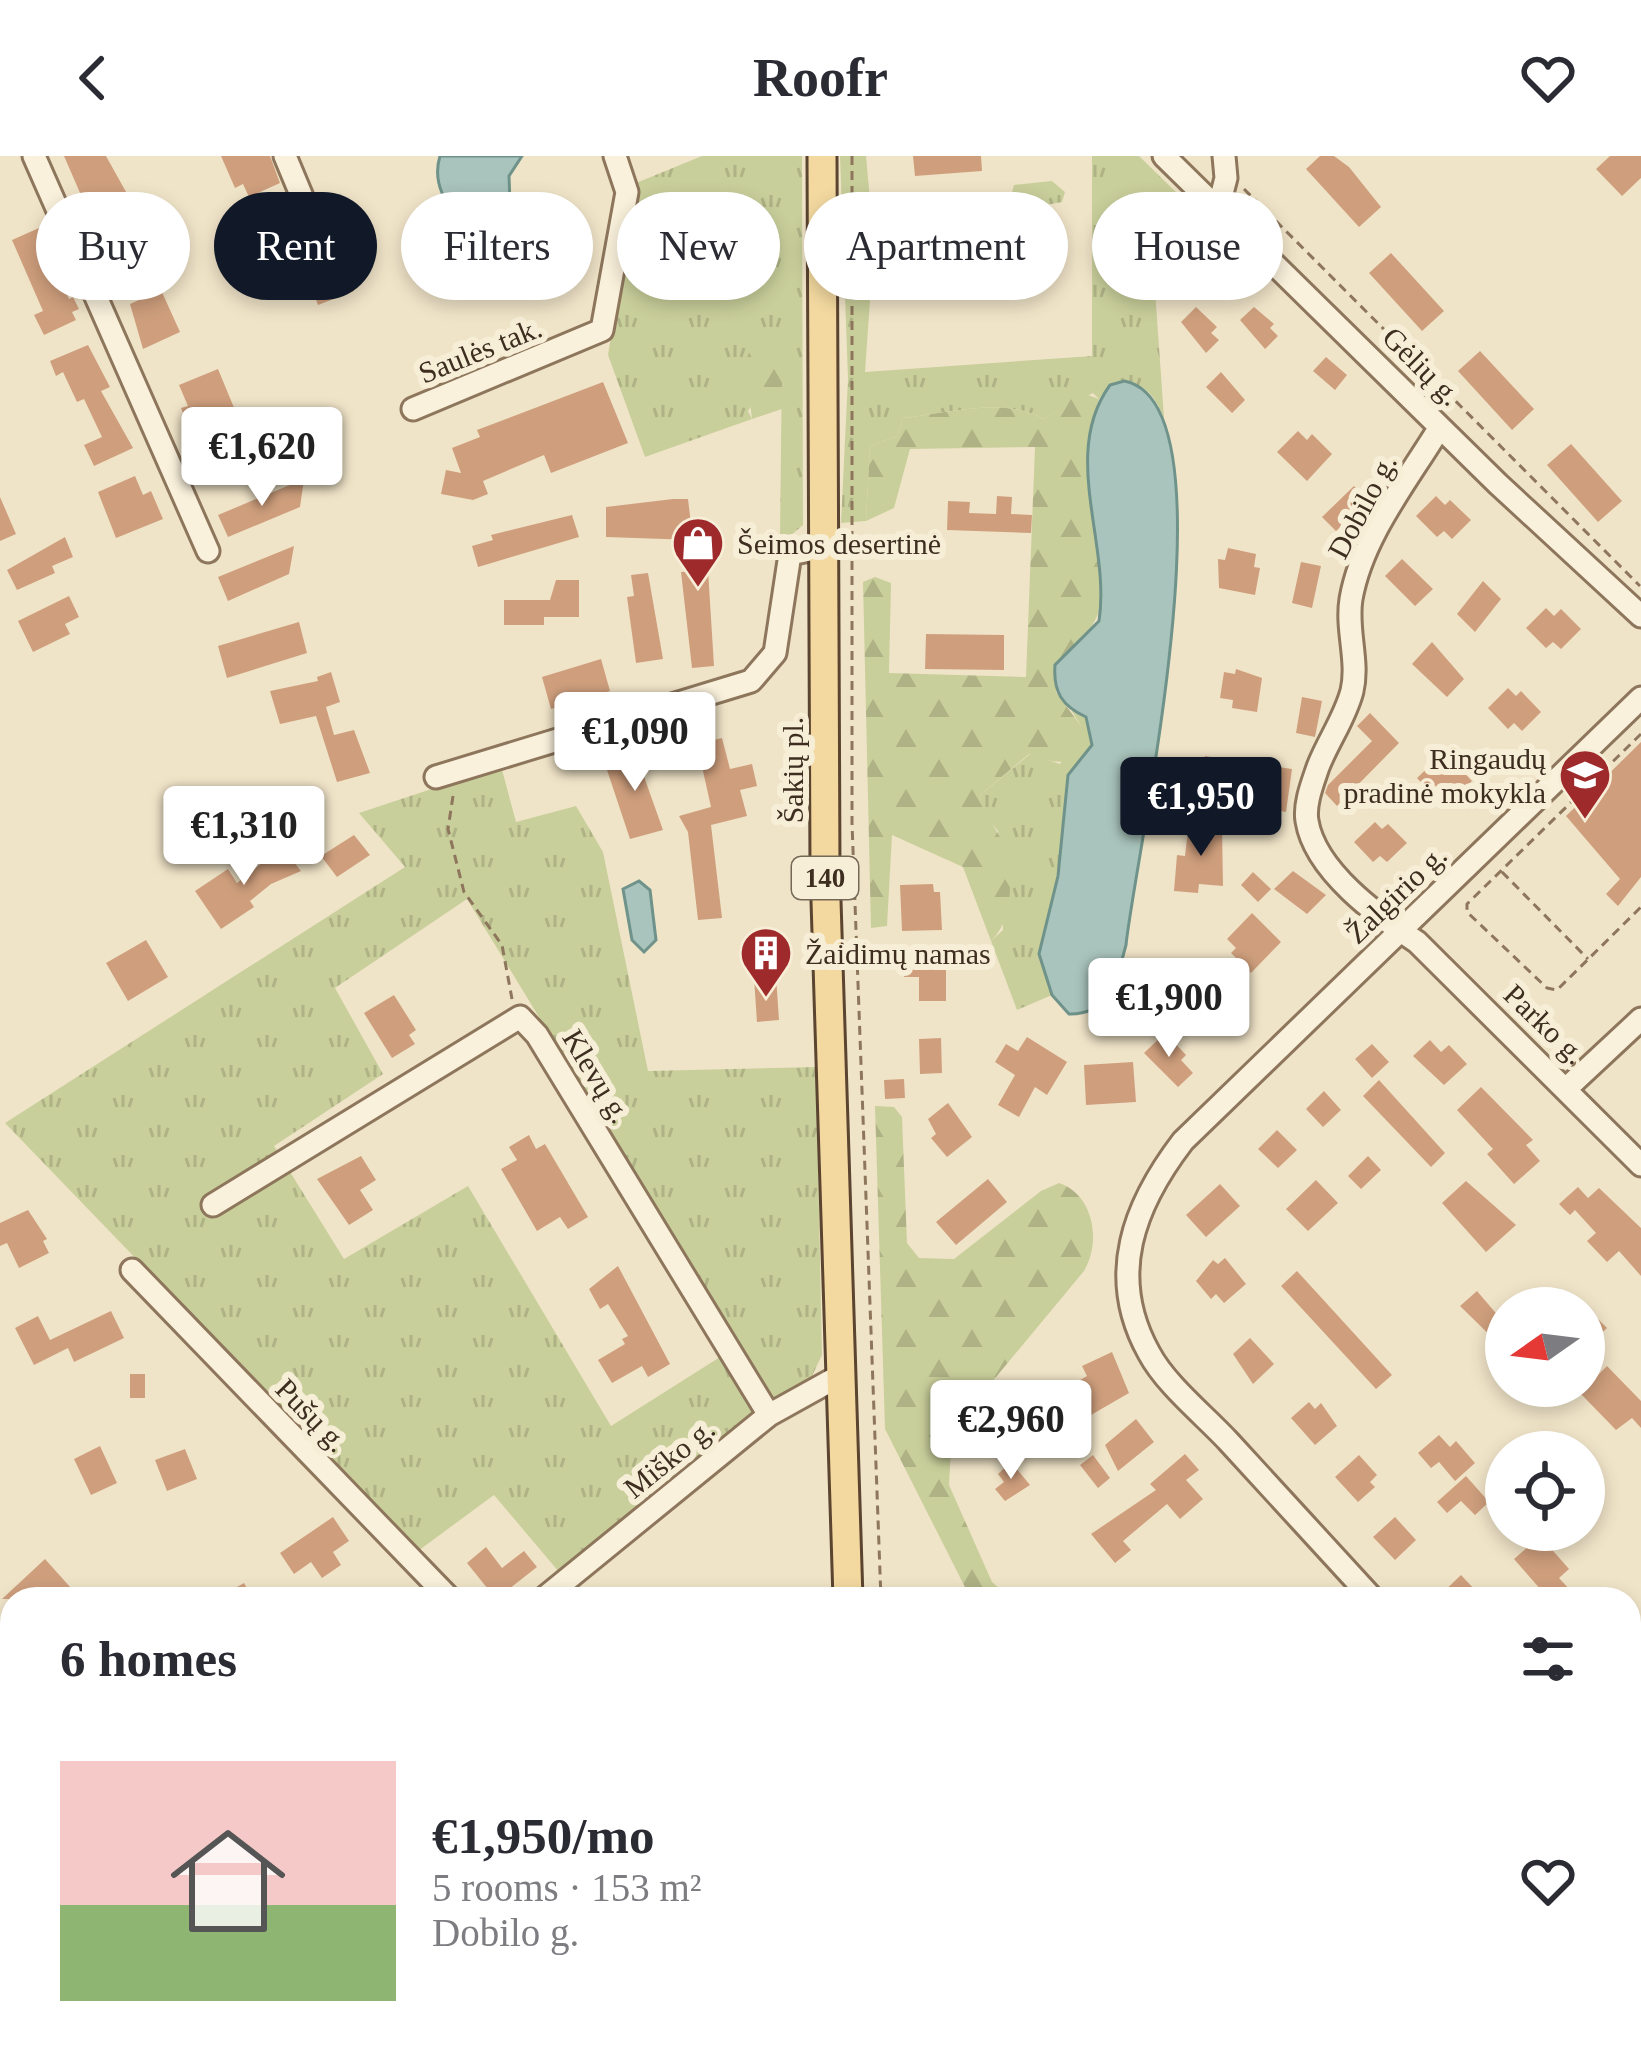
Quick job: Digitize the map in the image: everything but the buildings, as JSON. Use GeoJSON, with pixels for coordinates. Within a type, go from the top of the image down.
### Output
{"type":"FeatureCollection","features":[{"type":"Feature","properties":{"kind":"main road","name":"Šakių pl."},"geometry":{"type":"LineString","coordinates":[[822,156],[825,869],[848,1587]]}},
{"type":"Feature","properties":{"kind":"street"},"geometry":{"type":"LineString","coordinates":[[34,156],[208,551]]}},
{"type":"Feature","properties":{"kind":"street"},"geometry":{"type":"LineString","coordinates":[[285,156],[300,192]]}},
{"type":"Feature","properties":{"kind":"street","name":"Saulės tak."},"geometry":{"type":"LineString","coordinates":[[413,409],[602,330],[627,192],[615,156]]}},
{"type":"Feature","properties":{"kind":"street","name":"Gėlių g."},"geometry":{"type":"LineString","coordinates":[[1164,156],[1201,192]]}},
{"type":"Feature","properties":{"kind":"street","name":"Gėlių g."},"geometry":{"type":"LineString","coordinates":[[1283,273],[1641,616]]}},
{"type":"Feature","properties":{"kind":"street","name":"Dobilo g."},"geometry":{"type":"LineString","coordinates":[[1401,931],[1338,874],[1318,850],[1306,820],[1320,762],[1351,695],[1349,620],[1356,580],[1375,533],[1440,427]]}},
{"type":"Feature","properties":{"kind":"street"},"geometry":{"type":"LineString","coordinates":[[446,775],[751,681],[775,653],[790,554],[824,547]]}},
{"type":"Feature","properties":{"kind":"street","name":"Žalgirio g."},"geometry":{"type":"LineString","coordinates":[[1362,1587],[1150,1356],[1129,1304],[1127,1264],[1134,1218],[1150,1183],[1184,1141],[1641,698]]}},
{"type":"Feature","properties":{"kind":"street","name":"Parko g."},"geometry":{"type":"LineString","coordinates":[[1401,931],[1568,1088],[1641,1165]]}},
{"type":"Feature","properties":{"kind":"street","name":"Klevų g."},"geometry":{"type":"LineString","coordinates":[[213,1205],[520,1017],[537,1035],[769,1415]]}},
{"type":"Feature","properties":{"kind":"street"},"geometry":{"type":"LineString","coordinates":[[1568,1088],[1641,1019]]}},
{"type":"Feature","properties":{"kind":"street","name":"Pušų g."},"geometry":{"type":"LineString","coordinates":[[132,1270],[438,1587]]}},
{"type":"Feature","properties":{"kind":"street","name":"Miško g."},"geometry":{"type":"LineString","coordinates":[[558,1587],[769,1415],[841,1375]]}},
{"type":"Feature","properties":{"kind":"path"},"geometry":{"type":"LineString","coordinates":[[851,156],[852,192]]}},
{"type":"Feature","properties":{"kind":"path"},"geometry":{"type":"LineString","coordinates":[[1225,167],[1641,587]]}},
{"type":"Feature","properties":{"kind":"path"},"geometry":{"type":"LineString","coordinates":[[853,300],[852,823],[881,1587]]}},
{"type":"Feature","properties":{"kind":"path"},"geometry":{"type":"LineString","coordinates":[[1641,734],[1467,904],[1467,911],[1547,988],[1563,987],[1641,908]]}},
{"type":"Feature","properties":{"kind":"path"},"geometry":{"type":"LineString","coordinates":[[446,775],[448,830],[464,892],[502,945],[520,1017]]}},
{"type":"Feature","properties":{"kind":"path"},"geometry":{"type":"LineString","coordinates":[[1501,870],[1589,960]]}},
{"type":"Feature","properties":{"kind":"green space"},"geometry":{"type":"Polygon","coordinates":[[[702,156],[802,156],[803,525],[789,537],[780,537],[782,358],[748,411],[752,419],[645,457],[608,355],[617,300],[780,300],[780,192],[635,192],[636,183],[702,156]]]}},
{"type":"Feature","properties":{"kind":"green space"},"geometry":{"type":"Polygon","coordinates":[[[840,156],[866,156],[869,192],[841,192],[840,156]]]}},
{"type":"Feature","properties":{"kind":"green space"},"geometry":{"type":"Polygon","coordinates":[[[1092,156],[1139,156],[1176,192],[1092,192],[1092,156]]]}},
{"type":"Feature","properties":{"kind":"green space"},"geometry":{"type":"Polygon","coordinates":[[[1052,181],[1065,192],[1012,192],[1014,185],[1052,181]]]}},
{"type":"Feature","properties":{"kind":"green space"},"geometry":{"type":"Polygon","coordinates":[[[845,300],[870,300],[865,372],[1092,356],[1092,300],[1156,300],[1164,418],[1144,388],[1120,383],[1110,385],[1099,399],[1093,393],[1043,419],[994,408],[903,418],[897,436],[870,446],[866,521],[841,523],[848,379],[845,300]]]}},
{"type":"Feature","properties":{"kind":"green space"},"geometry":{"type":"Polygon","coordinates":[[[768,341],[782,357],[782,409],[752,419],[745,363],[752,345],[768,341]]]}},
{"type":"Feature","properties":{"kind":"green space"},"geometry":{"type":"Polygon","coordinates":[[[1074,390],[1099,399],[1087,472],[1101,556],[1102,598],[1084,637],[1063,656],[1056,692],[1081,726],[1084,746],[1066,761],[1029,754],[980,795],[1002,842],[1009,872],[1009,903],[991,941],[963,867],[892,835],[887,926],[871,928],[863,582],[875,577],[891,583],[889,673],[1026,677],[1035,447],[910,449],[894,508],[866,521],[870,446],[897,436],[903,418],[994,408],[1043,419],[1061,409],[1074,390]]]}},
{"type":"Feature","properties":{"kind":"green space"},"geometry":{"type":"Polygon","coordinates":[[[1071,710],[1086,717],[1092,745],[1068,775],[1058,876],[1039,954],[1052,995],[1017,1010],[991,941],[1003,930],[998,831],[982,812],[980,795],[1030,754],[1060,764],[1081,726],[1071,710]]]}},
{"type":"Feature","properties":{"kind":"green space"},"geometry":{"type":"Polygon","coordinates":[[[501,766],[516,822],[576,806],[603,852],[648,1071],[816,1067],[822,1355],[811,1378],[559,1572],[494,1495],[418,1551],[5,1123],[405,867],[359,813],[501,766]],[[467,899],[335,988],[383,1074],[274,1146],[344,1259],[468,1186],[611,1426],[739,1345],[467,899]]]}},
{"type":"Feature","properties":{"kind":"green space"},"geometry":{"type":"Polygon","coordinates":[[[875,1106],[894,1107],[902,1117],[907,1243],[919,1258],[954,1259],[1041,1191],[1059,1183],[1080,1197],[1093,1233],[1084,1271],[952,1430],[949,1485],[998,1587],[965,1587],[885,1429],[875,1106]]]}},
{"type":"Feature","properties":{"kind":"water"},"geometry":{"type":"Polygon","coordinates":[[[440,156],[522,156],[509,176],[510,192],[442,192],[440,156]]]}},
{"type":"Feature","properties":{"kind":"water"},"geometry":{"type":"Polygon","coordinates":[[[1124,381],[1157,408],[1174,466],[1177,546],[1171,639],[1123,957],[1103,1001],[1083,1013],[1069,1014],[1052,995],[1039,954],[1058,876],[1068,775],[1092,745],[1086,717],[1065,703],[1058,690],[1055,665],[1099,621],[1089,440],[1110,385],[1124,381]]]}},
{"type":"Feature","properties":{"kind":"water"},"geometry":{"type":"Polygon","coordinates":[[[639,881],[650,890],[656,940],[644,952],[632,940],[623,889],[639,881]]]}},
{"type":"Feature","properties":{"kind":"place","name":"Šeimos desertinė"},"geometry":{"type":"Point","coordinates":[698,589]}},
{"type":"Feature","properties":{"kind":"place","name":"Ringaudų pradinė mokykla"},"geometry":{"type":"Point","coordinates":[1585,821]}},
{"type":"Feature","properties":{"kind":"place","name":"Žaidimų namas"},"geometry":{"type":"Point","coordinates":[766,999]}}]}
